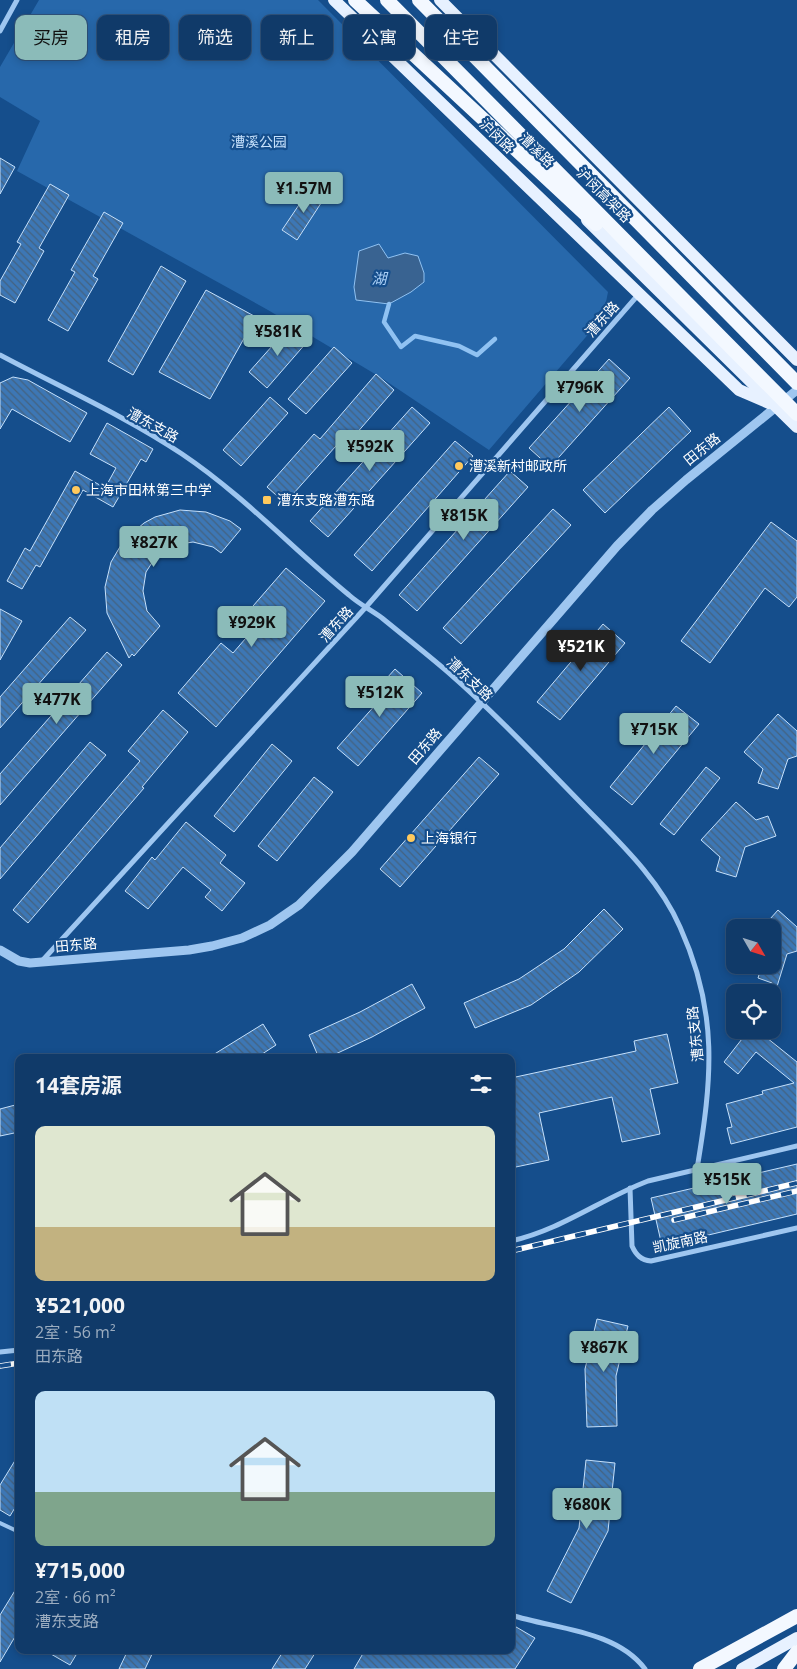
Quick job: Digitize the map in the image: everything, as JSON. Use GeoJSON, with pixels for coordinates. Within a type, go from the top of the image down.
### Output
{"type":"FeatureCollection","features":[{"type":"Feature","properties":{"kind":"highway"},"geometry":{"type":"LineString","coordinates":[[355,0],[754,370]]}},
{"type":"Feature","properties":{"kind":"highway","name":"沪闵高架路"},"geometry":{"type":"LineString","coordinates":[[387,0],[797,414]]}},
{"type":"Feature","properties":{"kind":"highway","name":"沪闵高架路"},"geometry":{"type":"LineString","coordinates":[[419,0],[797,383]]}},
{"type":"Feature","properties":{"kind":"highway"},"geometry":{"type":"LineString","coordinates":[[700,1669],[797,1616]]}},
{"type":"Feature","properties":{"kind":"highway"},"geometry":{"type":"LineString","coordinates":[[784,1669],[797,1652]]}},
{"type":"Feature","properties":{"kind":"main road","name":"沪闵路"},"geometry":{"type":"LineString","coordinates":[[334,0],[639,294]]}},
{"type":"Feature","properties":{"kind":"main road","name":"漕溪路"},"geometry":{"type":"LineString","coordinates":[[362,0],[797,427]]}},
{"type":"Feature","properties":{"kind":"main road"},"geometry":{"type":"LineString","coordinates":[[440,0],[797,360]]}},
{"type":"Feature","properties":{"kind":"main road","name":"漕溪路"},"geometry":{"type":"LineString","coordinates":[[639,294],[739,390],[777,406]]}},
{"type":"Feature","properties":{"kind":"main road"},"geometry":{"type":"LineString","coordinates":[[742,1669],[797,1638]]}},
{"type":"Feature","properties":{"kind":"street"},"geometry":{"type":"LineString","coordinates":[[0,31],[17,0]]}},
{"type":"Feature","properties":{"kind":"street","name":"漕东路"},"geometry":{"type":"LineString","coordinates":[[41,962],[366,608],[639,294]]}},
{"type":"Feature","properties":{"kind":"street","name":"漕东支路"},"geometry":{"type":"LineString","coordinates":[[0,355],[180,453],[249,506],[350,596],[449,673],[643,868],[663,894],[680,926],[694,964],[709,1032],[708,1100],[697,1169]]}},
{"type":"Feature","properties":{"kind":"street","name":"田东路"},"geometry":{"type":"LineString","coordinates":[[0,950],[19,961],[41,962],[189,950],[242,938],[270,925],[300,905],[325,881],[617,546],[652,510],[797,390]]}},
{"type":"Feature","properties":{"kind":"street"},"geometry":{"type":"LineString","coordinates":[[515,1241],[548,1230],[630,1188],[666,1175],[797,1146]]}},
{"type":"Feature","properties":{"kind":"street","name":"凯旋南路"},"geometry":{"type":"LineString","coordinates":[[630,1188],[632,1246],[634,1252],[644,1260],[651,1261],[797,1228]]}},
{"type":"Feature","properties":{"kind":"street"},"geometry":{"type":"LineString","coordinates":[[0,1352],[15,1350]]}},
{"type":"Feature","properties":{"kind":"street"},"geometry":{"type":"LineString","coordinates":[[515,1616],[602,1639],[638,1659],[645,1669]]}},
{"type":"Feature","properties":{"kind":"lane"},"geometry":{"type":"LineString","coordinates":[[0,1523],[15,1530]]}},
{"type":"Feature","properties":{"kind":"green space","name":"漕溪公园"},"geometry":{"type":"Polygon","coordinates":[[[39,0],[318,0],[333,15],[261,15],[261,60],[333,60],[333,15],[343,25],[343,60],[378,60],[608,292],[603,317],[489,450],[380,377],[268,310],[17,171],[40,121],[0,97],[0,67],[15,41],[15,60],[87,60],[87,15],[30,15],[39,0]]]}},
{"type":"Feature","properties":{"kind":"water","name":"湖"},"geometry":{"type":"Polygon","coordinates":[[[379,244],[388,258],[405,253],[418,256],[424,273],[424,282],[411,292],[389,304],[356,300],[354,287],[359,251],[379,244]]]}},
{"type":"Feature","properties":{"kind":"building"},"geometry":{"type":"Polygon","coordinates":[[[0,158],[15,167],[0,194],[0,158]]]}},
{"type":"Feature","properties":{"kind":"building"},"geometry":{"type":"Polygon","coordinates":[[[50,184],[69,195],[39,248],[44,251],[15,303],[0,295],[0,281],[21,244],[17,242],[50,184]]]}},
{"type":"Feature","properties":{"kind":"building"},"geometry":{"type":"Polygon","coordinates":[[[311,187],[325,197],[297,240],[282,230],[311,187]]]}},
{"type":"Feature","properties":{"kind":"building"},"geometry":{"type":"Polygon","coordinates":[[[104,212],[123,223],[93,276],[98,279],[68,331],[48,320],[75,272],[71,270],[104,212]]]}},
{"type":"Feature","properties":{"kind":"building"},"geometry":{"type":"Polygon","coordinates":[[[161,266],[186,281],[133,375],[108,361],[161,266]]]}},
{"type":"Feature","properties":{"kind":"building"},"geometry":{"type":"Polygon","coordinates":[[[206,290],[256,317],[210,399],[159,372],[206,290]]]}},
{"type":"Feature","properties":{"kind":"building"},"geometry":{"type":"Polygon","coordinates":[[[289,327],[307,342],[267,388],[249,372],[289,327]]]}},
{"type":"Feature","properties":{"kind":"building"},"geometry":{"type":"Polygon","coordinates":[[[334,347],[352,363],[306,414],[288,399],[334,347]]]}},
{"type":"Feature","properties":{"kind":"building"},"geometry":{"type":"Polygon","coordinates":[[[609,359],[630,378],[550,467],[529,448],[609,359]]]}},
{"type":"Feature","properties":{"kind":"building"},"geometry":{"type":"Polygon","coordinates":[[[376,374],[394,390],[349,442],[344,437],[285,503],[267,487],[314,434],[320,439],[376,374]]]}},
{"type":"Feature","properties":{"kind":"building"},"geometry":{"type":"Polygon","coordinates":[[[13,377],[28,380],[87,413],[70,442],[12,409],[0,429],[0,383],[13,377]]]}},
{"type":"Feature","properties":{"kind":"building"},"geometry":{"type":"Polygon","coordinates":[[[270,397],[288,413],[241,466],[223,450],[270,397]]]}},
{"type":"Feature","properties":{"kind":"building"},"geometry":{"type":"Polygon","coordinates":[[[412,407],[430,423],[328,537],[310,521],[412,407]]]}},
{"type":"Feature","properties":{"kind":"building"},"geometry":{"type":"Polygon","coordinates":[[[669,407],[691,431],[605,513],[583,490],[669,407]]]}},
{"type":"Feature","properties":{"kind":"building"},"geometry":{"type":"Polygon","coordinates":[[[107,423],[153,449],[146,462],[141,459],[113,507],[83,490],[40,567],[36,565],[22,589],[7,581],[25,548],[30,551],[75,471],[105,488],[116,468],[90,454],[107,423]]]}},
{"type":"Feature","properties":{"kind":"building"},"geometry":{"type":"Polygon","coordinates":[[[455,441],[473,456],[372,571],[354,555],[455,441]]]}},
{"type":"Feature","properties":{"kind":"building"},"geometry":{"type":"Polygon","coordinates":[[[510,471],[528,487],[417,611],[399,595],[510,471]]]}},
{"type":"Feature","properties":{"kind":"building"},"geometry":{"type":"Polygon","coordinates":[[[553,509],[571,525],[461,644],[443,628],[553,509]]]}},
{"type":"Feature","properties":{"kind":"building"},"geometry":{"type":"Polygon","coordinates":[[[180,510],[206,512],[230,521],[241,529],[221,553],[213,547],[193,542],[174,545],[157,555],[146,572],[143,591],[147,611],[160,626],[134,656],[132,654],[129,658],[107,613],[105,587],[111,562],[124,540],[144,523],[155,517],[180,510]]]}},
{"type":"Feature","properties":{"kind":"building"},"geometry":{"type":"Polygon","coordinates":[[[771,522],[797,541],[797,597],[789,607],[765,588],[710,663],[681,641],[771,522]]]}},
{"type":"Feature","properties":{"kind":"building"},"geometry":{"type":"Polygon","coordinates":[[[286,568],[325,601],[216,727],[178,693],[221,643],[233,653],[252,631],[240,621],[286,568]]]}},
{"type":"Feature","properties":{"kind":"building"},"geometry":{"type":"Polygon","coordinates":[[[0,609],[22,621],[0,660],[0,609]]]}},
{"type":"Feature","properties":{"kind":"building"},"geometry":{"type":"Polygon","coordinates":[[[70,617],[86,630],[0,728],[0,697],[70,617]]]}},
{"type":"Feature","properties":{"kind":"building"},"geometry":{"type":"Polygon","coordinates":[[[603,624],[625,643],[560,720],[537,702],[603,624]]]}},
{"type":"Feature","properties":{"kind":"building"},"geometry":{"type":"Polygon","coordinates":[[[107,652],[122,665],[0,805],[0,774],[107,652]]]}},
{"type":"Feature","properties":{"kind":"building"},"geometry":{"type":"Polygon","coordinates":[[[395,669],[422,693],[358,766],[337,748],[385,694],[378,688],[395,669]]]}},
{"type":"Feature","properties":{"kind":"building"},"geometry":{"type":"Polygon","coordinates":[[[676,706],[699,724],[632,805],[610,787],[676,706]]]}},
{"type":"Feature","properties":{"kind":"building"},"geometry":{"type":"Polygon","coordinates":[[[163,710],[188,732],[142,787],[144,788],[28,923],[13,910],[140,761],[128,751],[163,710]]]}},
{"type":"Feature","properties":{"kind":"building"},"geometry":{"type":"Polygon","coordinates":[[[778,714],[797,731],[797,756],[788,759],[778,789],[758,783],[763,769],[744,752],[778,714]]]}},
{"type":"Feature","properties":{"kind":"building"},"geometry":{"type":"Polygon","coordinates":[[[90,742],[106,755],[0,879],[0,848],[90,742]]]}},
{"type":"Feature","properties":{"kind":"building"},"geometry":{"type":"Polygon","coordinates":[[[272,744],[292,761],[234,832],[214,816],[272,744]]]}},
{"type":"Feature","properties":{"kind":"building"},"geometry":{"type":"Polygon","coordinates":[[[479,757],[499,774],[400,887],[380,869],[479,757]]]}},
{"type":"Feature","properties":{"kind":"building"},"geometry":{"type":"Polygon","coordinates":[[[706,767],[720,778],[674,835],[660,824],[706,767]]]}},
{"type":"Feature","properties":{"kind":"building"},"geometry":{"type":"Polygon","coordinates":[[[314,777],[333,792],[277,861],[258,846],[314,777]]]}},
{"type":"Feature","properties":{"kind":"building"},"geometry":{"type":"Polygon","coordinates":[[[736,802],[756,820],[768,816],[776,836],[745,847],[736,877],[716,871],[720,857],[701,840],[736,802]]]}},
{"type":"Feature","properties":{"kind":"building"},"geometry":{"type":"Polygon","coordinates":[[[186,822],[226,855],[220,863],[245,883],[222,911],[205,897],[211,890],[183,867],[148,909],[125,891],[152,857],[155,860],[186,822]]]}},
{"type":"Feature","properties":{"kind":"building"},"geometry":{"type":"Polygon","coordinates":[[[604,909],[623,929],[579,972],[531,1005],[475,1028],[464,1003],[519,979],[564,949],[604,909]]]}},
{"type":"Feature","properties":{"kind":"building"},"geometry":{"type":"Polygon","coordinates":[[[778,910],[797,927],[797,951],[787,954],[781,974],[781,919],[770,919],[778,910]]]}},
{"type":"Feature","properties":{"kind":"building"},"geometry":{"type":"Polygon","coordinates":[[[759,974],[781,974],[778,984],[772,984],[758,978],[759,974]]]}},
{"type":"Feature","properties":{"kind":"building"},"geometry":{"type":"Polygon","coordinates":[[[412,984],[425,1008],[372,1037],[336,1054],[317,1054],[309,1035],[360,1012],[412,984]]]}},
{"type":"Feature","properties":{"kind":"building"},"geometry":{"type":"Polygon","coordinates":[[[263,1024],[276,1045],[262,1054],[214,1054],[263,1024]]]}},
{"type":"Feature","properties":{"kind":"building"},"geometry":{"type":"Polygon","coordinates":[[[667,1034],[678,1083],[650,1089],[660,1134],[622,1142],[612,1097],[539,1113],[549,1160],[515,1167],[515,1077],[636,1051],[634,1041],[667,1034]]]}},
{"type":"Feature","properties":{"kind":"building"},"geometry":{"type":"Polygon","coordinates":[[[742,1039],[768,1039],[797,1062],[797,1127],[731,1144],[727,1128],[732,1127],[726,1104],[763,1094],[762,1091],[794,1083],[756,1052],[738,1074],[724,1062],[742,1039]]]}},
{"type":"Feature","properties":{"kind":"building"},"geometry":{"type":"Polygon","coordinates":[[[15,1105],[15,1133],[0,1136],[0,1109],[15,1105]]]}},
{"type":"Feature","properties":{"kind":"building"},"geometry":{"type":"Polygon","coordinates":[[[797,1164],[797,1214],[662,1246],[651,1198],[797,1164]]]}},
{"type":"Feature","properties":{"kind":"building"},"geometry":{"type":"Polygon","coordinates":[[[597,1319],[628,1326],[616,1376],[617,1426],[587,1427],[585,1369],[597,1319]]]}},
{"type":"Feature","properties":{"kind":"building"},"geometry":{"type":"Polygon","coordinates":[[[586,1460],[615,1463],[608,1531],[571,1603],[547,1591],[579,1528],[586,1460]]]}},
{"type":"Feature","properties":{"kind":"building"},"geometry":{"type":"Polygon","coordinates":[[[15,1461],[15,1508],[10,1516],[0,1510],[0,1485],[15,1461]]]}},
{"type":"Feature","properties":{"kind":"building"},"geometry":{"type":"Polygon","coordinates":[[[15,1591],[15,1637],[0,1662],[0,1615],[15,1591]]]}},
{"type":"Feature","properties":{"kind":"building"},"geometry":{"type":"Polygon","coordinates":[[[515,1626],[535,1638],[515,1669],[354,1669],[363,1654],[515,1654],[515,1626]]]}},
{"type":"Feature","properties":{"kind":"building"},"geometry":{"type":"Polygon","coordinates":[[[51,1654],[77,1654],[70,1665],[51,1654]]]}},
{"type":"Feature","properties":{"kind":"building"},"geometry":{"type":"Polygon","coordinates":[[[126,1654],[152,1654],[145,1669],[119,1669],[126,1654]]]}},
{"type":"Feature","properties":{"kind":"building"},"geometry":{"type":"Polygon","coordinates":[[[281,1654],[314,1654],[305,1669],[272,1669],[281,1654]]]}},
{"type":"Feature","properties":{"kind":"waterway"},"geometry":{"type":"LineString","coordinates":[[389,304],[384,322],[401,347],[415,336],[459,346],[477,355],[495,339]]}},
{"type":"Feature","properties":{"kind":"railway"},"geometry":{"type":"LineString","coordinates":[[515,1250],[797,1183]]}},
{"type":"Feature","properties":{"kind":"railway"},"geometry":{"type":"LineString","coordinates":[[674,1220],[797,1191]]}},
{"type":"Feature","properties":{"kind":"railway"},"geometry":{"type":"LineString","coordinates":[[0,1366],[15,1364]]}},
{"type":"Feature","properties":{"kind":"place","name":"漕溪新村邮政所"},"geometry":{"type":"Point","coordinates":[459,466]}},
{"type":"Feature","properties":{"kind":"place","name":"上海市田林第三中学"},"geometry":{"type":"Point","coordinates":[76,490]}},
{"type":"Feature","properties":{"kind":"place","name":"漕东支路漕东路"},"geometry":{"type":"Point","coordinates":[267,500]}},
{"type":"Feature","properties":{"kind":"place","name":"上海银行"},"geometry":{"type":"Point","coordinates":[411,838]}}]}
